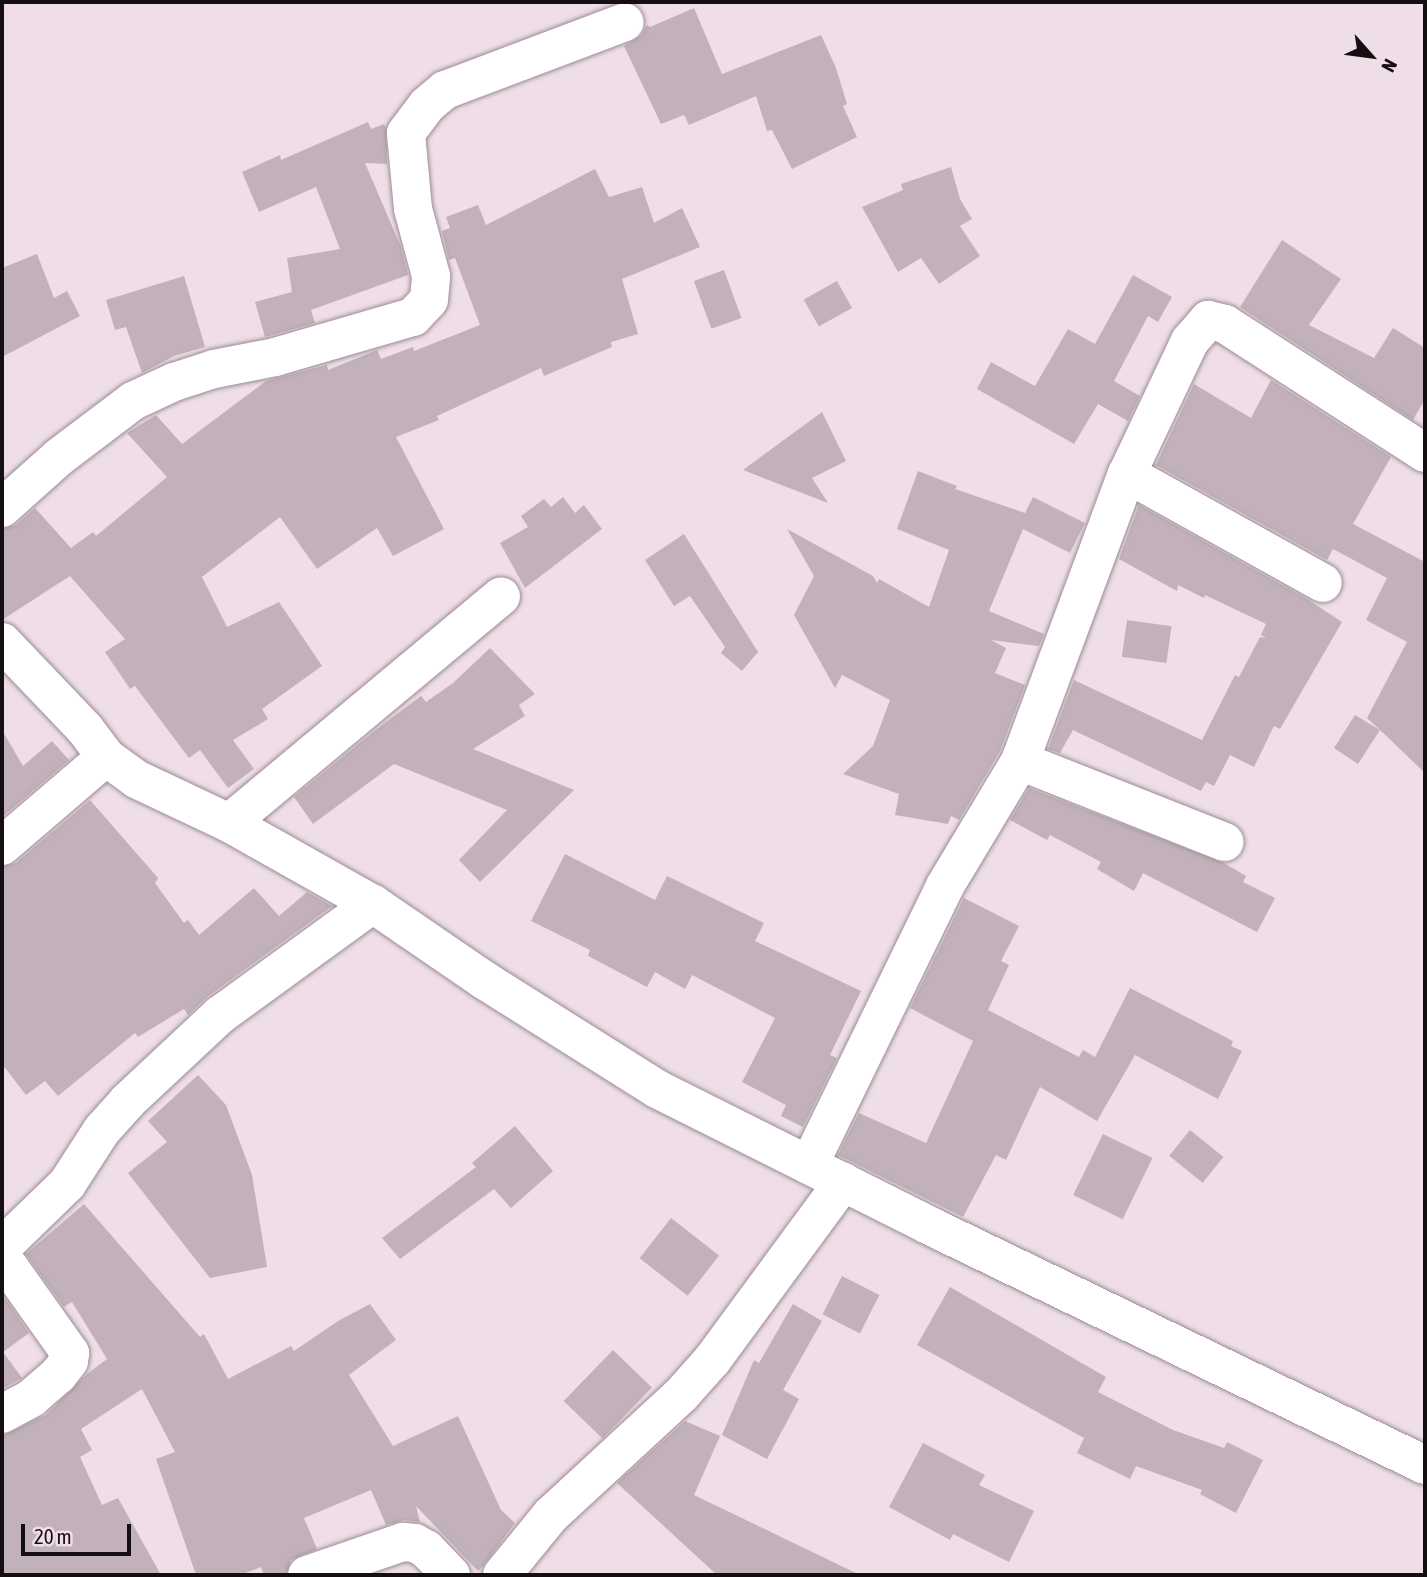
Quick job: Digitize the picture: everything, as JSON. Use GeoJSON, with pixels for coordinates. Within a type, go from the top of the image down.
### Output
{"type":"FeatureCollection","features":[{"type":"Feature","properties":{"kind":"street"},"geometry":{"type":"LineString","coordinates":[[2,508],[60,457],[133,401],[174,382],[214,369],[275,357],[413,317],[429,300],[431,276],[413,209],[406,133],[427,105],[445,89],[625,22]]}},
{"type":"Feature","properties":{"kind":"street"},"geometry":{"type":"LineString","coordinates":[[809,1165],[945,886],[1020,761],[1128,474],[1191,341],[1209,320],[1225,324],[1425,453]]}},
{"type":"Feature","properties":{"kind":"street"},"geometry":{"type":"LineString","coordinates":[[1128,474],[1323,583]]}},
{"type":"Feature","properties":{"kind":"street"},"geometry":{"type":"LineString","coordinates":[[229,823],[501,596]]}},
{"type":"Feature","properties":{"kind":"street"},"geometry":{"type":"LineString","coordinates":[[2,642],[85,729],[106,757],[136,779],[229,823],[373,904],[484,981],[657,1089],[1425,1465]]}},
{"type":"Feature","properties":{"kind":"street"},"geometry":{"type":"LineString","coordinates":[[2,846],[106,757]]}},
{"type":"Feature","properties":{"kind":"street"},"geometry":{"type":"LineString","coordinates":[[1020,761],[1224,842]]}},
{"type":"Feature","properties":{"kind":"street"},"geometry":{"type":"LineString","coordinates":[[2,1247],[67,1184],[102,1130],[128,1101],[220,1015],[373,904]]}},
{"type":"Feature","properties":{"kind":"street"},"geometry":{"type":"LineString","coordinates":[[502,1575],[551,1515],[682,1394],[713,1359],[843,1182]]}},
{"type":"Feature","properties":{"kind":"street"},"geometry":{"type":"LineString","coordinates":[[2,1257],[70,1353],[69,1361],[58,1375],[32,1398],[2,1415]]}},
{"type":"Feature","properties":{"kind":"street"},"geometry":{"type":"LineString","coordinates":[[307,1575],[402,1542],[415,1543],[426,1549],[451,1575]]}},
{"type":"Feature","properties":{"kind":"building"},"geometry":{"type":"Polygon","coordinates":[[[694,8],[722,74],[821,35],[836,68],[847,104],[843,106],[857,137],[792,169],[772,130],[767,131],[756,96],[689,125],[684,115],[661,124],[624,46],[641,36],[647,25],[650,27],[694,8]]]}},
{"type":"Feature","properties":{"kind":"building"},"geometry":{"type":"Polygon","coordinates":[[[368,122],[371,129],[384,124],[386,128],[387,164],[365,163],[401,247],[408,275],[311,310],[315,323],[265,337],[255,302],[292,292],[287,258],[340,249],[316,187],[259,212],[242,172],[280,155],[281,160],[368,122]]]}},
{"type":"Feature","properties":{"kind":"building"},"geometry":{"type":"Polygon","coordinates":[[[951,167],[960,199],[972,219],[960,226],[980,256],[939,284],[921,258],[898,272],[862,207],[903,190],[901,184],[951,167]]]}},
{"type":"Feature","properties":{"kind":"building"},"geometry":{"type":"Polygon","coordinates":[[[595,169],[609,197],[642,187],[654,223],[682,208],[700,247],[622,279],[638,334],[611,342],[612,347],[544,376],[541,368],[437,416],[439,420],[396,437],[444,529],[393,556],[377,528],[317,569],[280,517],[202,577],[227,627],[279,602],[322,666],[262,709],[268,719],[233,740],[254,769],[228,788],[200,750],[189,758],[135,686],[130,689],[105,652],[125,639],[70,576],[2,620],[2,529],[16,525],[35,508],[71,548],[93,532],[96,536],[167,477],[127,433],[156,415],[182,444],[266,381],[327,365],[328,370],[377,350],[381,359],[413,347],[414,351],[480,325],[455,258],[449,260],[442,231],[450,228],[446,217],[478,205],[486,225],[595,169]]]}},
{"type":"Feature","properties":{"kind":"building"},"geometry":{"type":"Polygon","coordinates":[[[1282,240],[1341,279],[1309,325],[1374,358],[1393,328],[1425,348],[1425,399],[1413,420],[1240,307],[1282,240]]]}},
{"type":"Feature","properties":{"kind":"building"},"geometry":{"type":"Polygon","coordinates":[[[37,254],[54,298],[67,291],[80,316],[2,357],[2,268],[37,254]]]}},
{"type":"Feature","properties":{"kind":"building"},"geometry":{"type":"Polygon","coordinates":[[[724,270],[741,318],[711,329],[694,281],[724,270]]]}},
{"type":"Feature","properties":{"kind":"building"},"geometry":{"type":"Polygon","coordinates":[[[1133,275],[1172,297],[1158,322],[1148,316],[1114,381],[1140,396],[1128,421],[1098,404],[1074,444],[977,389],[991,362],[1035,386],[1068,329],[1095,344],[1133,275]]]}},
{"type":"Feature","properties":{"kind":"building"},"geometry":{"type":"Polygon","coordinates":[[[184,276],[205,347],[174,356],[142,373],[126,327],[115,330],[106,300],[184,276]]]}},
{"type":"Feature","properties":{"kind":"building"},"geometry":{"type":"Polygon","coordinates":[[[837,281],[852,308],[819,327],[804,299],[837,281]]]}},
{"type":"Feature","properties":{"kind":"building"},"geometry":{"type":"Polygon","coordinates":[[[1271,380],[1391,457],[1353,524],[1425,562],[1425,773],[1367,718],[1407,642],[1366,620],[1387,578],[1333,549],[1327,560],[1156,465],[1194,384],[1251,418],[1271,380]]]}},
{"type":"Feature","properties":{"kind":"building"},"geometry":{"type":"Polygon","coordinates":[[[822,412],[846,461],[812,478],[828,503],[743,470],[822,412]]]}},
{"type":"Feature","properties":{"kind":"building"},"geometry":{"type":"Polygon","coordinates":[[[918,471],[957,486],[955,489],[1025,513],[1033,497],[1085,523],[1070,553],[1023,529],[989,611],[1044,634],[1039,646],[991,640],[1006,648],[995,673],[1025,685],[1000,751],[959,820],[951,816],[948,824],[895,815],[899,794],[843,774],[873,746],[890,700],[842,675],[835,688],[794,615],[814,576],[787,529],[873,576],[877,583],[879,579],[929,607],[949,550],[897,529],[918,471]]]}},
{"type":"Feature","properties":{"kind":"building"},"geometry":{"type":"Polygon","coordinates":[[[563,497],[575,513],[584,505],[602,529],[525,588],[500,543],[528,527],[521,516],[544,499],[551,507],[563,497]]]}},
{"type":"Feature","properties":{"kind":"building"},"geometry":{"type":"Polygon","coordinates":[[[1139,505],[1307,599],[1342,622],[1280,729],[1274,726],[1254,767],[1230,755],[1214,786],[1206,782],[1201,791],[1073,730],[1060,753],[1048,749],[1074,680],[1202,740],[1235,675],[1239,677],[1260,637],[1266,638],[1261,635],[1266,624],[1178,585],[1177,591],[1119,559],[1139,505]]]}},
{"type":"Feature","properties":{"kind":"building"},"geometry":{"type":"Polygon","coordinates":[[[684,534],[758,652],[742,671],[721,653],[725,647],[690,596],[674,606],[645,560],[684,534]]]}},
{"type":"Feature","properties":{"kind":"building"},"geometry":{"type":"Polygon","coordinates":[[[1127,620],[1172,626],[1166,663],[1122,657],[1127,620]]]}},
{"type":"Feature","properties":{"kind":"building"},"geometry":{"type":"Polygon","coordinates":[[[490,648],[535,694],[519,705],[525,716],[473,749],[574,790],[480,882],[459,860],[507,810],[394,764],[313,824],[294,797],[421,696],[426,702],[453,683],[490,648]]]}},
{"type":"Feature","properties":{"kind":"building"},"geometry":{"type":"Polygon","coordinates":[[[1355,715],[1380,730],[1358,764],[1334,748],[1355,715]]]}},
{"type":"Feature","properties":{"kind":"building"},"geometry":{"type":"Polygon","coordinates":[[[2,730],[23,766],[52,741],[69,760],[2,817],[2,730]]]}},
{"type":"Feature","properties":{"kind":"building"},"geometry":{"type":"Polygon","coordinates":[[[1029,788],[1224,863],[1246,876],[1243,882],[1275,898],[1257,932],[1143,873],[1134,891],[1097,869],[1101,862],[1050,835],[1047,840],[1010,820],[1029,788]]]}},
{"type":"Feature","properties":{"kind":"building"},"geometry":{"type":"Polygon","coordinates":[[[90,800],[158,878],[155,883],[184,923],[188,920],[199,935],[254,888],[279,916],[307,892],[332,906],[207,997],[188,1015],[184,1009],[138,1037],[135,1033],[58,1096],[45,1081],[26,1095],[2,1064],[2,867],[16,863],[90,800]]]}},
{"type":"Feature","properties":{"kind":"building"},"geometry":{"type":"Polygon","coordinates":[[[565,854],[655,900],[667,876],[764,923],[755,941],[861,991],[830,1055],[837,1058],[803,1127],[781,1116],[786,1105],[742,1082],[775,1018],[692,975],[685,989],[655,972],[647,987],[588,956],[590,950],[531,921],[565,854]]]}},
{"type":"Feature","properties":{"kind":"building"},"geometry":{"type":"Polygon","coordinates":[[[964,898],[1019,926],[1001,961],[1009,965],[988,1010],[1079,1057],[1083,1050],[1095,1057],[1130,988],[1233,1041],[1231,1046],[1242,1051],[1218,1099],[1135,1055],[1097,1121],[1040,1087],[1006,1160],[996,1155],[963,1217],[838,1155],[859,1113],[926,1143],[973,1041],[910,1008],[964,898]]]}},
{"type":"Feature","properties":{"kind":"building"},"geometry":{"type":"Polygon","coordinates":[[[198,1075],[226,1105],[252,1175],[267,1267],[210,1278],[128,1173],[167,1142],[148,1121],[198,1075]]]}},
{"type":"Feature","properties":{"kind":"building"},"geometry":{"type":"Polygon","coordinates":[[[515,1126],[553,1171],[511,1208],[494,1189],[400,1259],[382,1238],[476,1167],[472,1163],[515,1126]]]}},
{"type":"Feature","properties":{"kind":"building"},"geometry":{"type":"Polygon","coordinates":[[[1190,1130],[1223,1157],[1203,1183],[1169,1156],[1190,1130]]]}},
{"type":"Feature","properties":{"kind":"building"},"geometry":{"type":"Polygon","coordinates":[[[1103,1134],[1152,1158],[1123,1219],[1073,1195],[1103,1134]]]}},
{"type":"Feature","properties":{"kind":"building"},"geometry":{"type":"Polygon","coordinates":[[[84,1204],[200,1337],[204,1334],[228,1379],[291,1346],[294,1351],[338,1321],[370,1304],[396,1340],[349,1375],[393,1446],[458,1416],[501,1510],[515,1523],[483,1566],[478,1571],[416,1506],[420,1522],[404,1520],[386,1525],[371,1490],[304,1518],[317,1549],[291,1560],[286,1575],[264,1575],[261,1567],[240,1575],[196,1575],[156,1459],[175,1452],[142,1389],[81,1429],[92,1450],[80,1457],[102,1505],[118,1498],[161,1575],[2,1575],[2,1436],[46,1415],[87,1374],[107,1359],[72,1302],[64,1307],[26,1254],[84,1204]]]}},
{"type":"Feature","properties":{"kind":"building"},"geometry":{"type":"Polygon","coordinates":[[[671,1218],[719,1256],[688,1296],[640,1258],[671,1218]]]}},
{"type":"Feature","properties":{"kind":"building"},"geometry":{"type":"Polygon","coordinates":[[[842,1276],[879,1295],[860,1333],[822,1314],[842,1276]]]}},
{"type":"Feature","properties":{"kind":"building"},"geometry":{"type":"Polygon","coordinates":[[[950,1287],[1106,1377],[1098,1392],[1173,1430],[1224,1448],[1227,1442],[1263,1460],[1236,1513],[1200,1494],[1202,1490],[1136,1466],[1130,1479],[1077,1453],[1084,1438],[917,1345],[950,1287]]]}},
{"type":"Feature","properties":{"kind":"building"},"geometry":{"type":"Polygon","coordinates":[[[2,1294],[29,1333],[3,1352],[22,1378],[2,1389],[2,1294]]]}},
{"type":"Feature","properties":{"kind":"building"},"geometry":{"type":"Polygon","coordinates":[[[793,1304],[822,1321],[783,1390],[799,1399],[767,1459],[722,1435],[754,1360],[759,1363],[793,1304]]]}},
{"type":"Feature","properties":{"kind":"building"},"geometry":{"type":"Polygon","coordinates":[[[613,1350],[652,1388],[603,1439],[564,1401],[613,1350]]]}},
{"type":"Feature","properties":{"kind":"building"},"geometry":{"type":"Polygon","coordinates":[[[685,1421],[720,1436],[694,1495],[860,1575],[717,1575],[617,1483],[685,1421]]]}},
{"type":"Feature","properties":{"kind":"building"},"geometry":{"type":"Polygon","coordinates":[[[923,1443],[985,1475],[979,1485],[1034,1511],[1009,1562],[953,1534],[950,1540],[889,1507],[923,1443]]]}}]}
